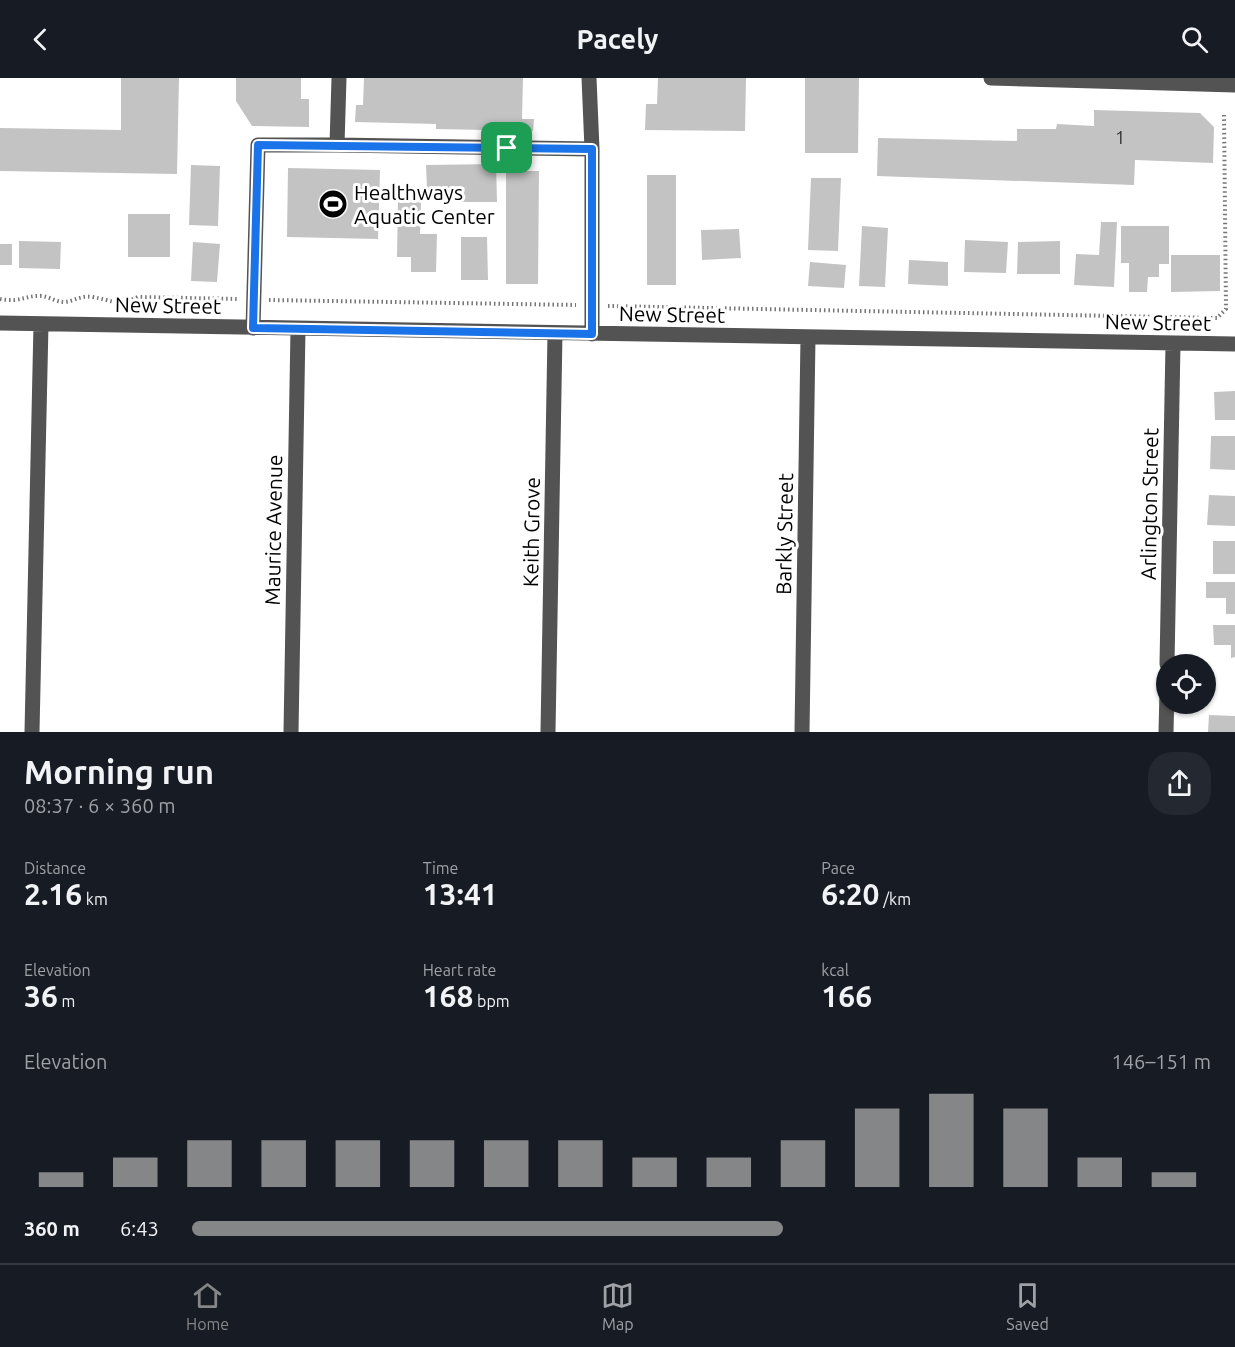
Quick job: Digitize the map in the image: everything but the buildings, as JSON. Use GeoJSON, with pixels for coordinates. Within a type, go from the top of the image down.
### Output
{"type":"FeatureCollection","features":[{"type":"Feature","properties":{"kind":"street"},"geometry":{"type":"LineString","coordinates":[[337,145],[339,78]]}},
{"type":"Feature","properties":{"kind":"street"},"geometry":{"type":"LineString","coordinates":[[590,78],[592,334]]}},
{"type":"Feature","properties":{"kind":"street"},"geometry":{"type":"LineString","coordinates":[[991,78],[1235,85]]}},
{"type":"Feature","properties":{"kind":"street"},"geometry":{"type":"LineString","coordinates":[[253,328],[258,145],[592,149]]}},
{"type":"Feature","properties":{"kind":"street","name":"New Street"},"geometry":{"type":"LineString","coordinates":[[0,323],[1235,344]]}},
{"type":"Feature","properties":{"kind":"street"},"geometry":{"type":"LineString","coordinates":[[32,732],[41,324]]}},
{"type":"Feature","properties":{"kind":"street","name":"Maurice Avenue"},"geometry":{"type":"LineString","coordinates":[[291,732],[298,328]]}},
{"type":"Feature","properties":{"kind":"street","name":"Keith Grove"},"geometry":{"type":"LineString","coordinates":[[549,732],[555,333]]}},
{"type":"Feature","properties":{"kind":"street","name":"Barkly Street"},"geometry":{"type":"LineString","coordinates":[[802,732],[808,337]]}},
{"type":"Feature","properties":{"kind":"street","name":"Arlington Street"},"geometry":{"type":"LineString","coordinates":[[1167,654],[1173,344]]}},
{"type":"Feature","properties":{"kind":"street"},"geometry":{"type":"LineString","coordinates":[[1166,714],[1166,732]]}},
{"type":"Feature","properties":{"kind":"path"},"geometry":{"type":"LineString","coordinates":[[0,299],[16,300],[28,296],[44,296],[55,301],[66,302],[80,297],[92,297],[108,302],[125,303],[138,297],[1216,318],[1226,309],[1224,115]]}},
{"type":"Feature","properties":{"kind":"place","name":"Healthways Aquatic Center"},"geometry":{"type":"Point","coordinates":[333,204]}},
{"type":"Feature","properties":{"kind":"route"},"geometry":{"type":"LineString","coordinates":[[258,145],[507,148],[592,149],[592,334],[253,328],[258,145]]}}]}
